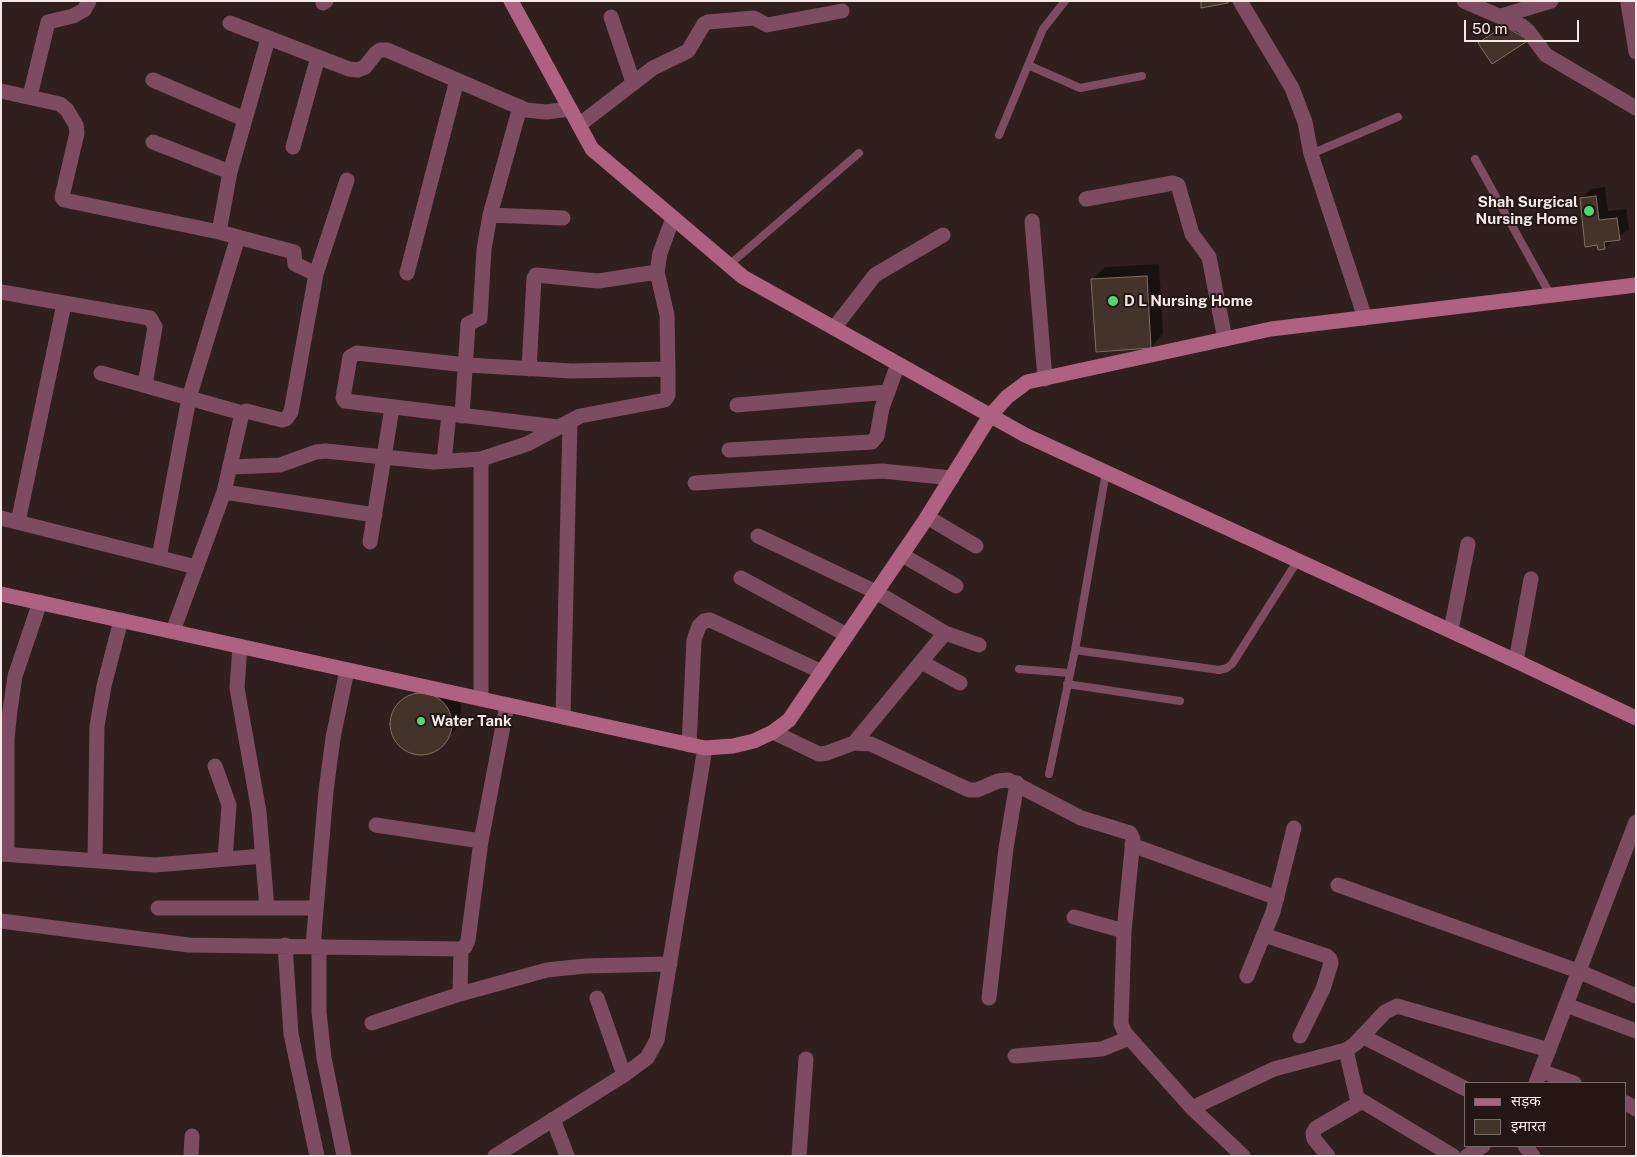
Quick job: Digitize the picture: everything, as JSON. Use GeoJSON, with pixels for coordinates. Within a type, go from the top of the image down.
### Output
{"type":"FeatureCollection","features":[{"type":"Feature","properties":{"kind":"street"},"geometry":{"type":"LineString","coordinates":[[30,96],[48,22],[74,16],[84,10],[89,1]]}},
{"type":"Feature","properties":{"kind":"street"},"geometry":{"type":"LineString","coordinates":[[510,1],[592,149],[743,277],[990,416],[1106,472],[1451,630],[1636,718]]}},
{"type":"Feature","properties":{"kind":"street"},"geometry":{"type":"LineString","coordinates":[[1240,1],[1292,88],[1305,122],[1311,154],[1366,318]]}},
{"type":"Feature","properties":{"kind":"street"},"geometry":{"type":"LineString","coordinates":[[1464,1],[1501,16],[1528,31],[1546,55],[1636,108]]}},
{"type":"Feature","properties":{"kind":"street"},"geometry":{"type":"LineString","coordinates":[[1501,16],[1551,1]]}},
{"type":"Feature","properties":{"kind":"street"},"geometry":{"type":"LineString","coordinates":[[1630,2],[1636,52]]}},
{"type":"Feature","properties":{"kind":"street"},"geometry":{"type":"LineString","coordinates":[[579,125],[653,68],[688,51],[704,24],[708,22],[754,18],[766,25],[842,11]]}},
{"type":"Feature","properties":{"kind":"street"},"geometry":{"type":"LineString","coordinates":[[611,17],[633,82]]}},
{"type":"Feature","properties":{"kind":"street"},"geometry":{"type":"LineString","coordinates":[[230,23],[268,39],[358,70],[365,67],[380,50],[387,50],[520,107],[546,112],[570,109]]}},
{"type":"Feature","properties":{"kind":"street"},"geometry":{"type":"LineString","coordinates":[[219,232],[230,172],[268,39]]}},
{"type":"Feature","properties":{"kind":"street"},"geometry":{"type":"LineString","coordinates":[[293,147],[318,57]]}},
{"type":"Feature","properties":{"kind":"street"},"geometry":{"type":"LineString","coordinates":[[153,80],[244,119]]}},
{"type":"Feature","properties":{"kind":"street"},"geometry":{"type":"LineString","coordinates":[[407,273],[457,80]]}},
{"type":"Feature","properties":{"kind":"street"},"geometry":{"type":"LineString","coordinates":[[1,91],[60,104],[67,110],[76,126],[77,133],[62,199],[219,232],[294,252],[296,265],[316,274]]}},
{"type":"Feature","properties":{"kind":"street"},"geometry":{"type":"LineString","coordinates":[[444,461],[467,364],[468,324],[480,318],[484,249],[490,215],[520,107]]}},
{"type":"Feature","properties":{"kind":"street"},"geometry":{"type":"LineString","coordinates":[[153,142],[230,172]]}},
{"type":"Feature","properties":{"kind":"street"},"geometry":{"type":"LineString","coordinates":[[101,373],[242,413],[246,411],[282,420],[289,416],[316,274],[347,180]]}},
{"type":"Feature","properties":{"kind":"street"},"geometry":{"type":"LineString","coordinates":[[1086,199],[1173,183],[1178,185],[1192,234],[1209,257],[1225,339]]}},
{"type":"Feature","properties":{"kind":"street"},"geometry":{"type":"LineString","coordinates":[[490,215],[563,218]]}},
{"type":"Feature","properties":{"kind":"street"},"geometry":{"type":"LineString","coordinates":[[230,467],[280,465],[316,452],[326,451],[444,461],[481,458],[527,444],[564,424],[593,412],[665,400],[668,395],[667,315],[657,272],[660,253],[673,218]]}},
{"type":"Feature","properties":{"kind":"street"},"geometry":{"type":"LineString","coordinates":[[1032,221],[1045,379]]}},
{"type":"Feature","properties":{"kind":"street"},"geometry":{"type":"LineString","coordinates":[[834,328],[875,275],[943,235]]}},
{"type":"Feature","properties":{"kind":"street"},"geometry":{"type":"LineString","coordinates":[[159,558],[189,398],[238,237]]}},
{"type":"Feature","properties":{"kind":"street"},"geometry":{"type":"LineString","coordinates":[[529,368],[534,278],[536,275],[604,281],[657,272]]}},
{"type":"Feature","properties":{"kind":"street"},"geometry":{"type":"LineString","coordinates":[[1,594],[689,745],[705,748],[733,746],[754,741],[773,732],[789,720],[902,555],[990,416],[1007,397],[1027,382],[1271,329],[1636,285]]}},
{"type":"Feature","properties":{"kind":"street"},"geometry":{"type":"LineString","coordinates":[[1,292],[150,318],[154,321],[145,385]]}},
{"type":"Feature","properties":{"kind":"street"},"geometry":{"type":"LineString","coordinates":[[18,522],[64,304]]}},
{"type":"Feature","properties":{"kind":"street"},"geometry":{"type":"LineString","coordinates":[[564,424],[455,415],[344,400],[350,357],[353,354],[572,371],[668,369]]}},
{"type":"Feature","properties":{"kind":"street"},"geometry":{"type":"LineString","coordinates":[[729,450],[872,442],[877,436],[882,408],[898,364]]}},
{"type":"Feature","properties":{"kind":"street"},"geometry":{"type":"LineString","coordinates":[[737,404],[888,392]]}},
{"type":"Feature","properties":{"kind":"street"},"geometry":{"type":"LineString","coordinates":[[370,542],[392,408]]}},
{"type":"Feature","properties":{"kind":"street"},"geometry":{"type":"LineString","coordinates":[[173,631],[224,492],[242,413]]}},
{"type":"Feature","properties":{"kind":"street"},"geometry":{"type":"LineString","coordinates":[[564,424],[564,717]]}},
{"type":"Feature","properties":{"kind":"street"},"geometry":{"type":"LineString","coordinates":[[481,458],[481,699]]}},
{"type":"Feature","properties":{"kind":"street"},"geometry":{"type":"LineString","coordinates":[[695,483],[882,471],[952,478]]}},
{"type":"Feature","properties":{"kind":"street"},"geometry":{"type":"LineString","coordinates":[[224,492],[375,515]]}},
{"type":"Feature","properties":{"kind":"street"},"geometry":{"type":"LineString","coordinates":[[927,517],[976,546]]}},
{"type":"Feature","properties":{"kind":"street"},"geometry":{"type":"LineString","coordinates":[[1,518],[196,567]]}},
{"type":"Feature","properties":{"kind":"street"},"geometry":{"type":"LineString","coordinates":[[758,536],[876,592],[945,633],[979,645]]}},
{"type":"Feature","properties":{"kind":"street"},"geometry":{"type":"LineString","coordinates":[[1451,630],[1468,544]]}},
{"type":"Feature","properties":{"kind":"street"},"geometry":{"type":"LineString","coordinates":[[902,555],[956,586]]}},
{"type":"Feature","properties":{"kind":"street"},"geometry":{"type":"LineString","coordinates":[[741,578],[847,635]]}},
{"type":"Feature","properties":{"kind":"street"},"geometry":{"type":"LineString","coordinates":[[1516,661],[1531,579]]}},
{"type":"Feature","properties":{"kind":"street"},"geometry":{"type":"LineString","coordinates":[[40,602],[15,676],[10,710],[7,738],[4,854],[155,865],[263,856]]}},
{"type":"Feature","properties":{"kind":"street"},"geometry":{"type":"LineString","coordinates":[[95,860],[97,726],[104,686],[121,620]]}},
{"type":"Feature","properties":{"kind":"street"},"geometry":{"type":"LineString","coordinates":[[689,745],[694,640],[699,626],[704,621],[710,620],[822,672]]}},
{"type":"Feature","properties":{"kind":"street"},"geometry":{"type":"LineString","coordinates":[[854,743],[945,633]]}},
{"type":"Feature","properties":{"kind":"street"},"geometry":{"type":"LineString","coordinates":[[240,646],[237,688],[255,780],[267,908]]}},
{"type":"Feature","properties":{"kind":"street"},"geometry":{"type":"LineString","coordinates":[[921,662],[960,683]]}},
{"type":"Feature","properties":{"kind":"street"},"geometry":{"type":"LineString","coordinates":[[344,1156],[324,1058],[319,1012],[316,908],[326,791],[333,738],[347,670]]}},
{"type":"Feature","properties":{"kind":"street"},"geometry":{"type":"LineString","coordinates":[[1,921],[188,944],[461,949],[465,947],[468,940],[481,841],[507,705]]}},
{"type":"Feature","properties":{"kind":"street"},"geometry":{"type":"LineString","coordinates":[[773,732],[819,754],[854,743],[871,744],[968,790],[977,790],[998,781],[1008,780],[1081,818],[1130,833],[1133,836],[1124,931],[1121,1024],[1129,1038],[1192,1108],[1243,1156]]}},
{"type":"Feature","properties":{"kind":"street"},"geometry":{"type":"LineString","coordinates":[[495,1156],[624,1075],[647,1058],[657,1040],[705,748]]}},
{"type":"Feature","properties":{"kind":"street"},"geometry":{"type":"LineString","coordinates":[[215,766],[229,805],[225,859]]}},
{"type":"Feature","properties":{"kind":"street"},"geometry":{"type":"LineString","coordinates":[[989,998],[1006,848],[1017,783]]}},
{"type":"Feature","properties":{"kind":"street"},"geometry":{"type":"LineString","coordinates":[[1568,1082],[1539,1077],[1636,822]]}},
{"type":"Feature","properties":{"kind":"street"},"geometry":{"type":"LineString","coordinates":[[376,825],[481,841]]}},
{"type":"Feature","properties":{"kind":"street"},"geometry":{"type":"LineString","coordinates":[[1247,976],[1277,898],[1294,828]]}},
{"type":"Feature","properties":{"kind":"street"},"geometry":{"type":"LineString","coordinates":[[1132,845],[1277,898]]}},
{"type":"Feature","properties":{"kind":"street"},"geometry":{"type":"LineString","coordinates":[[1338,885],[1578,971],[1636,996]]}},
{"type":"Feature","properties":{"kind":"street"},"geometry":{"type":"LineString","coordinates":[[158,908],[316,908]]}},
{"type":"Feature","properties":{"kind":"street"},"geometry":{"type":"LineString","coordinates":[[1074,917],[1124,931]]}},
{"type":"Feature","properties":{"kind":"street"},"geometry":{"type":"LineString","coordinates":[[1264,935],[1327,956],[1330,959],[1331,963],[1323,989],[1300,1036]]}},
{"type":"Feature","properties":{"kind":"street"},"geometry":{"type":"LineString","coordinates":[[285,946],[292,1034],[317,1156]]}},
{"type":"Feature","properties":{"kind":"street"},"geometry":{"type":"LineString","coordinates":[[460,994],[461,949]]}},
{"type":"Feature","properties":{"kind":"street"},"geometry":{"type":"LineString","coordinates":[[372,1024],[460,994],[547,970],[586,966],[670,964]]}},
{"type":"Feature","properties":{"kind":"street"},"geometry":{"type":"LineString","coordinates":[[597,998],[624,1075]]}},
{"type":"Feature","properties":{"kind":"street"},"geometry":{"type":"LineString","coordinates":[[1566,1005],[1636,1031]]}},
{"type":"Feature","properties":{"kind":"street"},"geometry":{"type":"LineString","coordinates":[[1192,1108],[1274,1069],[1346,1050],[1385,1012],[1397,1006],[1549,1050]]}},
{"type":"Feature","properties":{"kind":"street"},"geometry":{"type":"LineString","coordinates":[[1362,1036],[1464,1088]]}},
{"type":"Feature","properties":{"kind":"street"},"geometry":{"type":"LineString","coordinates":[[1015,1056],[1102,1048],[1129,1038]]}},
{"type":"Feature","properties":{"kind":"street"},"geometry":{"type":"LineString","coordinates":[[1346,1050],[1354,1093],[1361,1102],[1453,1156]]}},
{"type":"Feature","properties":{"kind":"street"},"geometry":{"type":"LineString","coordinates":[[799,1156],[806,1059]]}},
{"type":"Feature","properties":{"kind":"street"},"geometry":{"type":"LineString","coordinates":[[1328,1156],[1314,1139],[1313,1133],[1316,1128],[1361,1102]]}},
{"type":"Feature","properties":{"kind":"street"},"geometry":{"type":"LineString","coordinates":[[553,1119],[567,1156]]}},
{"type":"Feature","properties":{"kind":"street"},"geometry":{"type":"LineString","coordinates":[[192,1136],[192,1156]]}},
{"type":"Feature","properties":{"kind":"street"},"geometry":{"type":"LineString","coordinates":[[1467,1156],[1481,1147]]}},
{"type":"Feature","properties":{"kind":"lane"},"geometry":{"type":"LineString","coordinates":[[999,135],[1043,29],[1065,1]]}},
{"type":"Feature","properties":{"kind":"lane"},"geometry":{"type":"LineString","coordinates":[[1028,64],[1080,88],[1142,76]]}},
{"type":"Feature","properties":{"kind":"lane"},"geometry":{"type":"LineString","coordinates":[[1311,154],[1398,117]]}},
{"type":"Feature","properties":{"kind":"lane"},"geometry":{"type":"LineString","coordinates":[[729,265],[859,153]]}},
{"type":"Feature","properties":{"kind":"lane"},"geometry":{"type":"LineString","coordinates":[[1475,159],[1550,296]]}},
{"type":"Feature","properties":{"kind":"lane"},"geometry":{"type":"LineString","coordinates":[[1049,774],[1075,650],[1106,472]]}},
{"type":"Feature","properties":{"kind":"lane"},"geometry":{"type":"LineString","coordinates":[[1075,650],[1219,670],[1227,668],[1232,664],[1298,560]]}},
{"type":"Feature","properties":{"kind":"lane"},"geometry":{"type":"LineString","coordinates":[[1019,668],[1069,673]]}},
{"type":"Feature","properties":{"kind":"lane"},"geometry":{"type":"LineString","coordinates":[[1067,684],[1180,701]]}},
{"type":"Feature","properties":{"kind":"building"},"geometry":{"type":"Polygon","coordinates":[[[1201,1],[1228,1],[1228,3],[1201,8],[1201,1]]]}},
{"type":"Feature","properties":{"kind":"building"},"geometry":{"type":"Polygon","coordinates":[[[1504,26],[1529,40],[1492,64],[1478,43],[1504,26]]]}},
{"type":"Feature","properties":{"kind":"building"},"geometry":{"type":"Polygon","coordinates":[[[1596,196],[1599,220],[1617,218],[1620,240],[1604,242],[1605,249],[1598,250],[1597,245],[1585,247],[1580,198],[1596,196]]]}},
{"type":"Feature","properties":{"kind":"building"},"geometry":{"type":"Polygon","coordinates":[[[1147,276],[1151,348],[1096,352],[1091,279],[1147,276]]]}},
{"type":"Feature","properties":{"kind":"building","name":"Water Tank"},"geometry":{"type":"Polygon","coordinates":[[[415,693],[427,693],[443,702],[450,712],[452,724],[450,736],[443,746],[427,755],[415,755],[404,750],[395,741],[390,730],[390,718],[395,707],[404,698],[415,693]]]}},
{"type":"Feature","properties":{"kind":"place","name":"Shah Surgical Nursing Home"},"geometry":{"type":"Point","coordinates":[1589,211]}},
{"type":"Feature","properties":{"kind":"place","name":"D L Nursing Home"},"geometry":{"type":"Point","coordinates":[1113,301]}},
{"type":"Feature","properties":{"kind":"place","name":"Water Tank"},"geometry":{"type":"Point","coordinates":[421,721]}}]}
